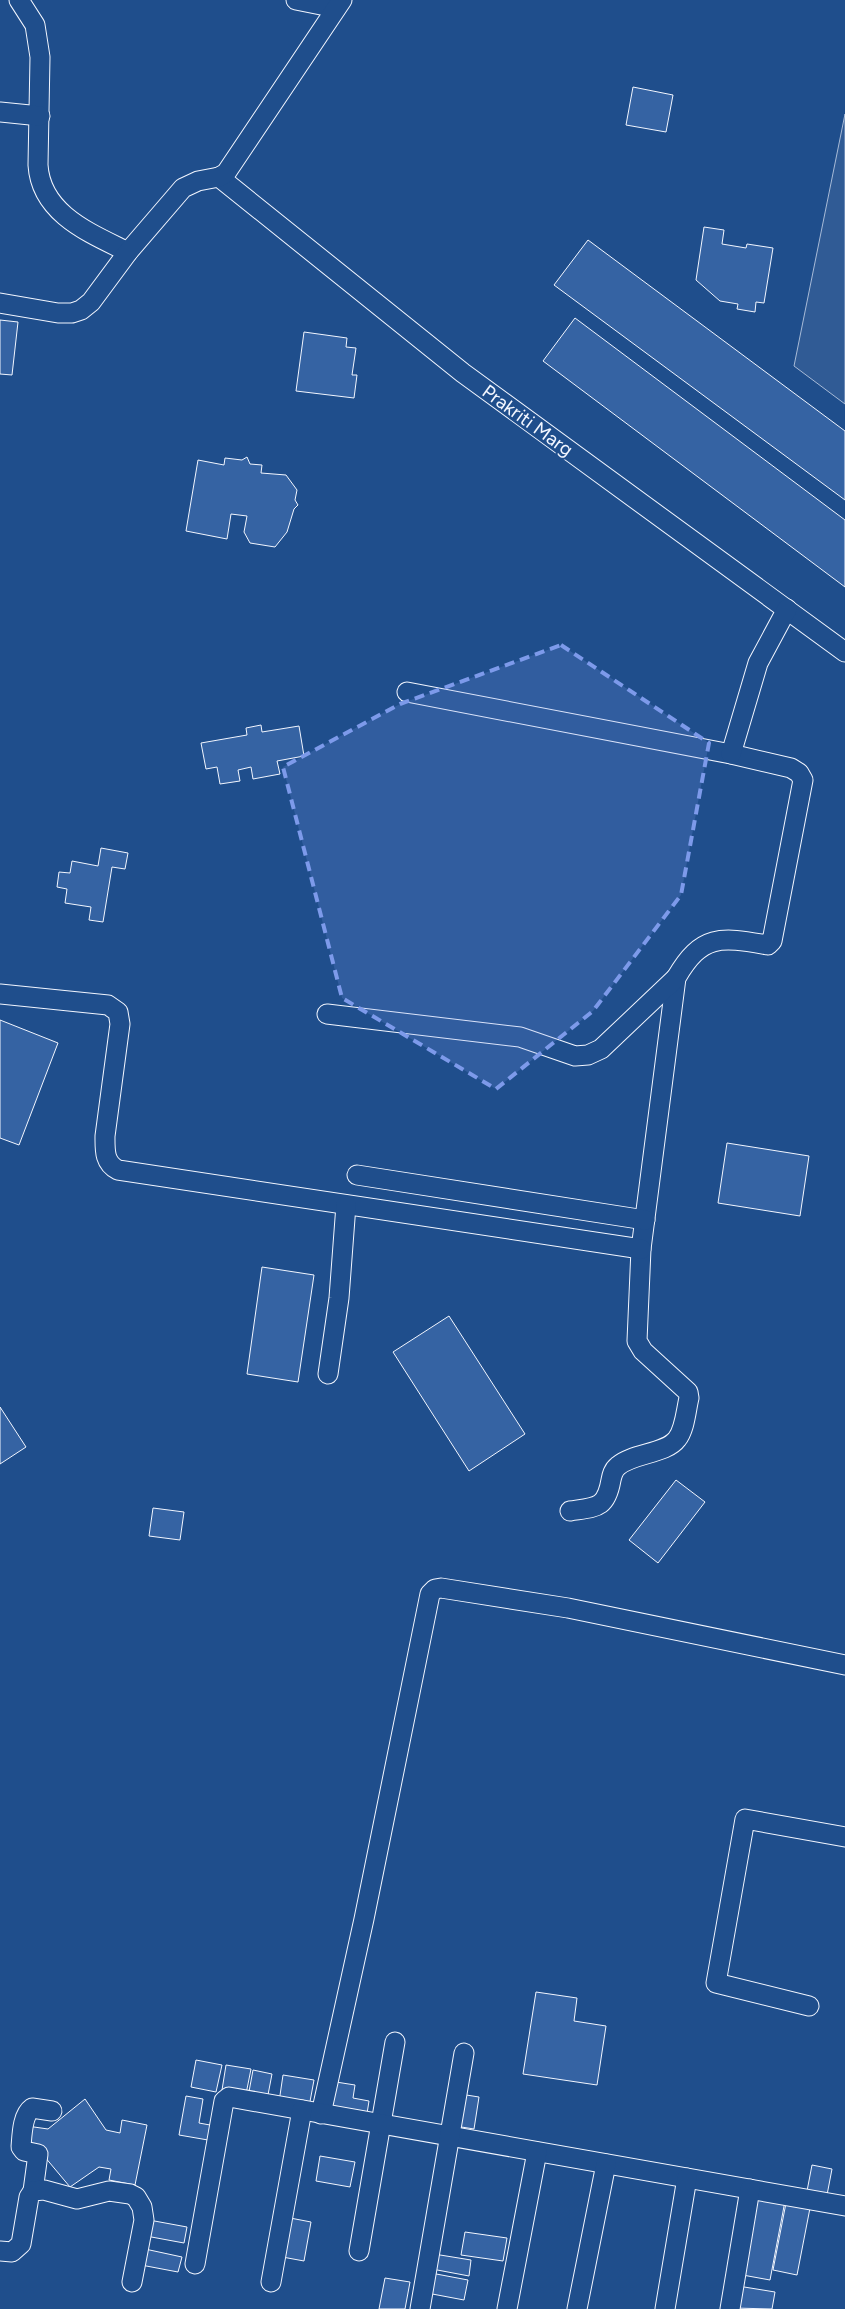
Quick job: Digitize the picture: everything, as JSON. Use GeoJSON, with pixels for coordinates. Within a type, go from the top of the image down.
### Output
{"type":"FeatureCollection","features":[{"type":"Feature","properties":{"kind":"street"},"geometry":{"type":"LineString","coordinates":[[19,0],[35,25],[40,56],[39,178],[48,199],[68,220],[128,252]]}},
{"type":"Feature","properties":{"kind":"street"},"geometry":{"type":"LineString","coordinates":[[0,303],[58,313],[72,313],[81,310],[91,302],[128,252],[183,188],[198,181],[219,177],[231,167],[339,4],[296,0]]}},
{"type":"Feature","properties":{"kind":"street"},"geometry":{"type":"LineString","coordinates":[[0,112],[40,116]]}},
{"type":"Feature","properties":{"kind":"street","name":"Prakriti Marg"},"geometry":{"type":"LineString","coordinates":[[219,177],[464,373],[845,652]]}},
{"type":"Feature","properties":{"kind":"street"},"geometry":{"type":"LineString","coordinates":[[731,754],[758,663],[787,609]]}},
{"type":"Feature","properties":{"kind":"street"},"geometry":{"type":"LineString","coordinates":[[326,1014],[520,1037],[565,1054],[583,1056],[594,1054],[600,1049],[676,978],[685,963],[698,950],[711,942],[722,939],[768,945],[772,941],[803,780],[799,772],[791,768],[731,754],[407,692]]}},
{"type":"Feature","properties":{"kind":"street"},"geometry":{"type":"LineString","coordinates":[[570,1511],[598,1506],[606,1499],[612,1474],[617,1467],[629,1459],[671,1445],[677,1441],[689,1398],[688,1392],[643,1352],[636,1341],[641,1249],[676,978]]}},
{"type":"Feature","properties":{"kind":"street"},"geometry":{"type":"LineString","coordinates":[[0,994],[108,1005],[118,1012],[120,1024],[105,1136],[105,1154],[112,1167],[123,1172],[641,1249]]}},
{"type":"Feature","properties":{"kind":"street"},"geometry":{"type":"LineString","coordinates":[[357,1175],[645,1220]]}},
{"type":"Feature","properties":{"kind":"street"},"geometry":{"type":"LineString","coordinates":[[328,1374],[339,1298],[346,1205]]}},
{"type":"Feature","properties":{"kind":"street"},"geometry":{"type":"LineString","coordinates":[[321,2114],[364,1919],[430,1594],[433,1591],[441,1588],[568,1608],[845,1664]]}},
{"type":"Feature","properties":{"kind":"street"},"geometry":{"type":"LineString","coordinates":[[810,2006],[716,1984],[745,1819],[845,1837]]}},
{"type":"Feature","properties":{"kind":"street"},"geometry":{"type":"LineString","coordinates":[[359,2251],[395,2042]]}},
{"type":"Feature","properties":{"kind":"street"},"geometry":{"type":"LineString","coordinates":[[420,2309],[464,2053]]}},
{"type":"Feature","properties":{"kind":"street"},"geometry":{"type":"LineString","coordinates":[[195,2264],[226,2098],[233,2097],[750,2190],[844,2200]]}},
{"type":"Feature","properties":{"kind":"street"},"geometry":{"type":"LineString","coordinates":[[0,2251],[12,2252],[21,2244],[29,2197],[33,2191],[38,2154],[24,2151],[20,2147],[27,2112],[32,2108],[52,2111]]}},
{"type":"Feature","properties":{"kind":"street"},"geometry":{"type":"LineString","coordinates":[[271,2282],[302,2110]]}},
{"type":"Feature","properties":{"kind":"street"},"geometry":{"type":"LineString","coordinates":[[507,2309],[538,2152]]}},
{"type":"Feature","properties":{"kind":"street"},"geometry":{"type":"LineString","coordinates":[[577,2309],[606,2164]]}},
{"type":"Feature","properties":{"kind":"street"},"geometry":{"type":"LineString","coordinates":[[665,2309],[687,2178]]}},
{"type":"Feature","properties":{"kind":"street"},"geometry":{"type":"LineString","coordinates":[[33,2191],[44,2190],[77,2199],[109,2191],[130,2194],[136,2197],[142,2207],[144,2220],[132,2282]]}},
{"type":"Feature","properties":{"kind":"street"},"geometry":{"type":"LineString","coordinates":[[730,2309],[750,2190]]}},
{"type":"Feature","properties":{"kind":"highlighted area"},"geometry":{"type":"Polygon","coordinates":[[[561,645],[709,743],[681,895],[593,1011],[496,1089],[342,998],[283,767],[400,704],[561,645]]]}},
{"type":"Feature","properties":{"kind":"shaded area"},"geometry":{"type":"Polygon","coordinates":[[[845,114],[845,404],[794,366],[845,114]]]}},
{"type":"Feature","properties":{"kind":"building"},"geometry":{"type":"Polygon","coordinates":[[[633,87],[673,95],[666,132],[626,125],[633,87]]]}},
{"type":"Feature","properties":{"kind":"building"},"geometry":{"type":"Polygon","coordinates":[[[704,227],[724,230],[722,244],[746,248],[747,244],[773,248],[764,303],[756,302],[755,312],[737,309],[738,304],[720,301],[696,280],[704,227]]]}},
{"type":"Feature","properties":{"kind":"building"},"geometry":{"type":"Polygon","coordinates":[[[588,240],[845,431],[845,500],[554,285],[588,240]]]}},
{"type":"Feature","properties":{"kind":"building"},"geometry":{"type":"Polygon","coordinates":[[[575,318],[845,520],[845,587],[543,361],[575,318]]]}},
{"type":"Feature","properties":{"kind":"building"},"geometry":{"type":"Polygon","coordinates":[[[0,320],[18,322],[12,375],[0,374],[0,320]]]}},
{"type":"Feature","properties":{"kind":"building"},"geometry":{"type":"Polygon","coordinates":[[[304,332],[347,338],[346,347],[356,348],[352,375],[357,375],[354,398],[296,391],[304,332]]]}},
{"type":"Feature","properties":{"kind":"building"},"geometry":{"type":"Polygon","coordinates":[[[247,457],[250,464],[262,465],[261,473],[286,475],[297,490],[295,500],[298,505],[294,509],[287,532],[275,547],[250,543],[244,532],[247,516],[231,514],[227,539],[186,531],[198,460],[224,465],[225,458],[242,460],[247,457]]]}},
{"type":"Feature","properties":{"kind":"building"},"geometry":{"type":"Polygon","coordinates":[[[261,725],[262,732],[299,726],[304,756],[277,761],[280,774],[253,779],[251,767],[238,770],[240,781],[220,784],[217,767],[206,769],[201,743],[247,735],[246,728],[261,725]]]}},
{"type":"Feature","properties":{"kind":"building"},"geometry":{"type":"Polygon","coordinates":[[[101,848],[128,853],[125,869],[112,867],[103,922],[89,920],[91,907],[65,903],[67,889],[57,887],[59,872],[70,873],[72,861],[98,866],[101,848]]]}},
{"type":"Feature","properties":{"kind":"building"},"geometry":{"type":"Polygon","coordinates":[[[0,1020],[58,1043],[19,1145],[0,1138],[0,1020]]]}},
{"type":"Feature","properties":{"kind":"building"},"geometry":{"type":"Polygon","coordinates":[[[727,1143],[809,1156],[800,1216],[718,1203],[727,1143]]]}},
{"type":"Feature","properties":{"kind":"building"},"geometry":{"type":"Polygon","coordinates":[[[262,1267],[314,1275],[298,1382],[247,1374],[262,1267]]]}},
{"type":"Feature","properties":{"kind":"building"},"geometry":{"type":"Polygon","coordinates":[[[449,1316],[525,1434],[469,1471],[393,1352],[449,1316]]]}},
{"type":"Feature","properties":{"kind":"building"},"geometry":{"type":"Polygon","coordinates":[[[0,1407],[26,1447],[0,1464],[0,1407]]]}},
{"type":"Feature","properties":{"kind":"building"},"geometry":{"type":"Polygon","coordinates":[[[676,1480],[705,1502],[658,1563],[629,1540],[676,1480]]]}},
{"type":"Feature","properties":{"kind":"building"},"geometry":{"type":"Polygon","coordinates":[[[153,1508],[184,1512],[180,1540],[149,1536],[153,1508]]]}},
{"type":"Feature","properties":{"kind":"building"},"geometry":{"type":"Polygon","coordinates":[[[536,1992],[577,1998],[574,2021],[606,2026],[597,2085],[523,2074],[536,1992]]]}},
{"type":"Feature","properties":{"kind":"building"},"geometry":{"type":"Polygon","coordinates":[[[196,2060],[222,2065],[216,2092],[191,2087],[196,2060]]]}},
{"type":"Feature","properties":{"kind":"building"},"geometry":{"type":"Polygon","coordinates":[[[226,2065],[251,2069],[246,2094],[222,2090],[226,2065]]]}},
{"type":"Feature","properties":{"kind":"building"},"geometry":{"type":"Polygon","coordinates":[[[253,2070],[272,2074],[267,2100],[248,2097],[253,2070]]]}},
{"type":"Feature","properties":{"kind":"building"},"geometry":{"type":"Polygon","coordinates":[[[283,2075],[314,2080],[309,2107],[279,2102],[283,2075]]]}},
{"type":"Feature","properties":{"kind":"building"},"geometry":{"type":"Polygon","coordinates":[[[336,2082],[355,2085],[353,2098],[369,2101],[366,2120],[331,2114],[336,2082]]]}},
{"type":"Feature","properties":{"kind":"building"},"geometry":{"type":"Polygon","coordinates":[[[460,2094],[479,2097],[474,2129],[455,2126],[460,2094]]]}},
{"type":"Feature","properties":{"kind":"building"},"geometry":{"type":"Polygon","coordinates":[[[186,2096],[203,2099],[199,2123],[210,2125],[208,2140],[179,2135],[186,2096]]]}},
{"type":"Feature","properties":{"kind":"building"},"geometry":{"type":"Polygon","coordinates":[[[85,2099],[106,2130],[120,2133],[122,2120],[147,2125],[135,2185],[109,2180],[111,2169],[99,2167],[70,2187],[39,2150],[23,2147],[27,2126],[48,2129],[85,2099]]]}},
{"type":"Feature","properties":{"kind":"building"},"geometry":{"type":"Polygon","coordinates":[[[320,2156],[355,2162],[350,2187],[316,2181],[320,2156]]]}},
{"type":"Feature","properties":{"kind":"building"},"geometry":{"type":"Polygon","coordinates":[[[812,2165],[832,2169],[827,2195],[807,2191],[812,2165]]]}},
{"type":"Feature","properties":{"kind":"building"},"geometry":{"type":"Polygon","coordinates":[[[752,2194],[785,2201],[770,2280],[737,2274],[752,2194]]]}},
{"type":"Feature","properties":{"kind":"building"},"geometry":{"type":"Polygon","coordinates":[[[786,2203],[810,2208],[797,2275],[773,2270],[786,2203]]]}},
{"type":"Feature","properties":{"kind":"building"},"geometry":{"type":"Polygon","coordinates":[[[285,2217],[311,2222],[304,2261],[277,2256],[285,2217]]]}},
{"type":"Feature","properties":{"kind":"building"},"geometry":{"type":"Polygon","coordinates":[[[149,2220],[187,2227],[184,2243],[146,2236],[149,2220]]]}},
{"type":"Feature","properties":{"kind":"building"},"geometry":{"type":"Polygon","coordinates":[[[465,2232],[507,2238],[503,2261],[461,2255],[465,2232]]]}},
{"type":"Feature","properties":{"kind":"building"},"geometry":{"type":"Polygon","coordinates":[[[145,2249],[182,2257],[178,2272],[141,2265],[145,2249]]]}},
{"type":"Feature","properties":{"kind":"building"},"geometry":{"type":"Polygon","coordinates":[[[434,2254],[471,2260],[469,2276],[432,2269],[434,2254]]]}},
{"type":"Feature","properties":{"kind":"building"},"geometry":{"type":"Polygon","coordinates":[[[431,2273],[468,2280],[464,2300],[427,2293],[431,2273]]]}},
{"type":"Feature","properties":{"kind":"building"},"geometry":{"type":"Polygon","coordinates":[[[385,2278],[410,2282],[405,2309],[379,2309],[385,2278]]]}},
{"type":"Feature","properties":{"kind":"building"},"geometry":{"type":"Polygon","coordinates":[[[738,2286],[775,2292],[772,2309],[734,2308],[738,2286]]]}}]}
